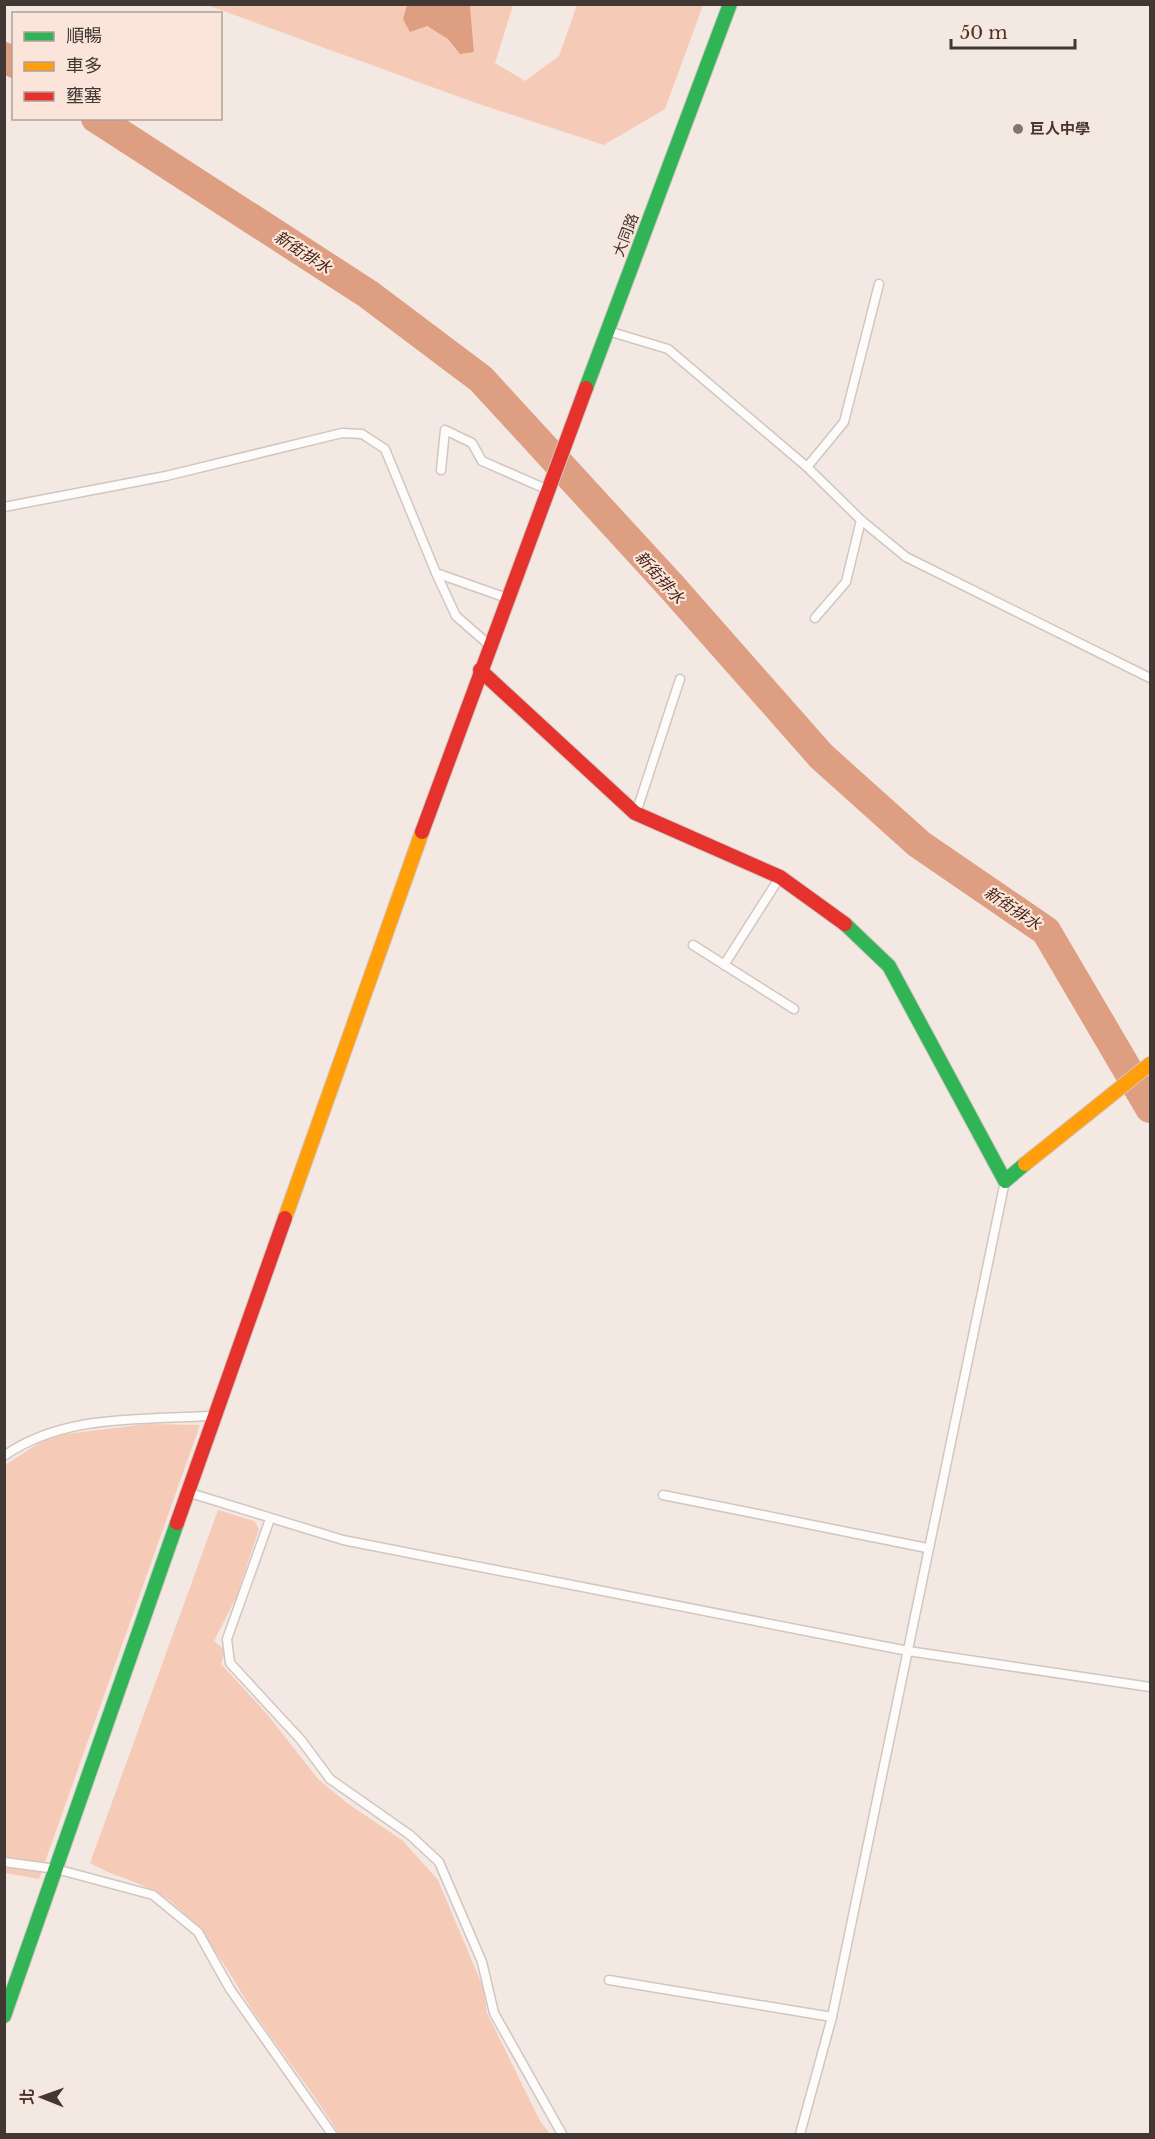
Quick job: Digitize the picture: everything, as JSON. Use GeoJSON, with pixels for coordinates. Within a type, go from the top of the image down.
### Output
{"type":"FeatureCollection","features":[{"type":"Feature","properties":{"kind":"street","name":"大同路"},"geometry":{"type":"LineString","coordinates":[[4,2016],[187,1492],[489,645],[730,4]]}},
{"type":"Feature","properties":{"kind":"street"},"geometry":{"type":"LineString","coordinates":[[480,670],[636,813],[780,877],[836,915],[889,966],[1005,1181],[1150,1064]]}},
{"type":"Feature","properties":{"kind":"lane"},"geometry":{"type":"LineString","coordinates":[[807,467],[844,422],[879,284]]}},
{"type":"Feature","properties":{"kind":"lane"},"geometry":{"type":"LineString","coordinates":[[607,331],[668,349],[807,467],[861,520],[906,557],[1150,678]]}},
{"type":"Feature","properties":{"kind":"lane"},"geometry":{"type":"LineString","coordinates":[[441,470],[445,430],[472,443],[482,461],[549,483]]}},
{"type":"Feature","properties":{"kind":"lane"},"geometry":{"type":"LineString","coordinates":[[4,507],[166,476],[342,433],[362,434],[385,449],[456,616],[489,645]]}},
{"type":"Feature","properties":{"kind":"lane"},"geometry":{"type":"LineString","coordinates":[[815,618],[846,582],[861,520]]}},
{"type":"Feature","properties":{"kind":"lane"},"geometry":{"type":"LineString","coordinates":[[436,573],[506,598]]}},
{"type":"Feature","properties":{"kind":"lane"},"geometry":{"type":"LineString","coordinates":[[636,813],[680,679]]}},
{"type":"Feature","properties":{"kind":"lane"},"geometry":{"type":"LineString","coordinates":[[724,965],[780,877]]}},
{"type":"Feature","properties":{"kind":"lane"},"geometry":{"type":"LineString","coordinates":[[693,945],[794,1009]]}},
{"type":"Feature","properties":{"kind":"lane"},"geometry":{"type":"LineString","coordinates":[[800,2134],[832,2017],[908,1651],[927,1548],[1005,1181]]}},
{"type":"Feature","properties":{"kind":"lane"},"geometry":{"type":"LineString","coordinates":[[4,1456],[23,1443],[55,1430],[108,1421],[214,1416]]}},
{"type":"Feature","properties":{"kind":"lane"},"geometry":{"type":"LineString","coordinates":[[187,1492],[343,1540],[908,1651],[1150,1687]]}},
{"type":"Feature","properties":{"kind":"lane"},"geometry":{"type":"LineString","coordinates":[[663,1495],[927,1548]]}},
{"type":"Feature","properties":{"kind":"lane"},"geometry":{"type":"LineString","coordinates":[[270,1519],[226,1639],[231,1663],[301,1740],[330,1779],[410,1834],[439,1862],[482,1962],[494,2013],[562,2134]]}},
{"type":"Feature","properties":{"kind":"lane"},"geometry":{"type":"LineString","coordinates":[[4,1862],[56,1869],[153,1895],[198,1932],[230,1989],[312,2102],[332,2134]]}},
{"type":"Feature","properties":{"kind":"lane"},"geometry":{"type":"LineString","coordinates":[[609,1980],[832,2017]]}},
{"type":"Feature","properties":{"kind":"shaded area"},"geometry":{"type":"Polygon","coordinates":[[[207,5],[407,5],[403,19],[426,26],[474,52],[470,5],[513,5],[495,63],[525,81],[559,56],[577,5],[703,5],[665,109],[604,145],[473,102],[207,5]]]}},
{"type":"Feature","properties":{"kind":"shaded area"},"geometry":{"type":"Polygon","coordinates":[[[407,5],[470,5],[474,52],[460,54],[448,39],[427,26],[410,32],[403,19],[407,5]]]}},
{"type":"Feature","properties":{"kind":"shaded area"},"geometry":{"type":"Polygon","coordinates":[[[147,1424],[200,1425],[39,1879],[5,1873],[5,1465],[42,1441],[66,1434],[147,1424]]]}},
{"type":"Feature","properties":{"kind":"shaded area"},"geometry":{"type":"Polygon","coordinates":[[[218,1510],[254,1521],[259,1529],[236,1598],[214,1641],[225,1650],[221,1664],[267,1714],[318,1779],[347,1803],[402,1840],[438,1880],[483,1987],[487,2013],[540,2121],[550,2134],[339,2134],[253,2011],[218,1955],[187,1917],[155,1891],[90,1863],[218,1510]]]}},
{"type":"Feature","properties":{"kind":"waterway","name":"新街排水"},"geometry":{"type":"LineString","coordinates":[[4,57],[12,62]]}},
{"type":"Feature","properties":{"kind":"waterway","name":"新街排水"},"geometry":{"type":"LineString","coordinates":[[99,120],[368,294],[481,379],[671,586],[821,756],[919,844],[1046,931],[1150,1108]]}},
{"type":"Feature","properties":{"kind":"traffic: fast"},"geometry":{"type":"LineString","coordinates":[[586,388],[730,4]]}},
{"type":"Feature","properties":{"kind":"traffic: fast"},"geometry":{"type":"LineString","coordinates":[[845,924],[889,966],[1005,1181],[1025,1164]]}},
{"type":"Feature","properties":{"kind":"traffic: fast"},"geometry":{"type":"LineString","coordinates":[[4,2016],[177,1523]]}},
{"type":"Feature","properties":{"kind":"traffic: slow"},"geometry":{"type":"LineString","coordinates":[[285,1218],[422,832]]}},
{"type":"Feature","properties":{"kind":"traffic: slow"},"geometry":{"type":"LineString","coordinates":[[1025,1164],[1150,1064]]}},
{"type":"Feature","properties":{"kind":"traffic: jam"},"geometry":{"type":"LineString","coordinates":[[422,832],[586,388]]}},
{"type":"Feature","properties":{"kind":"traffic: jam"},"geometry":{"type":"LineString","coordinates":[[480,670],[635,813],[780,877],[845,924]]}},
{"type":"Feature","properties":{"kind":"traffic: jam"},"geometry":{"type":"LineString","coordinates":[[177,1523],[285,1218]]}},
{"type":"Feature","properties":{"kind":"place","name":"巨人中學"},"geometry":{"type":"Point","coordinates":[1018,129]}}]}
